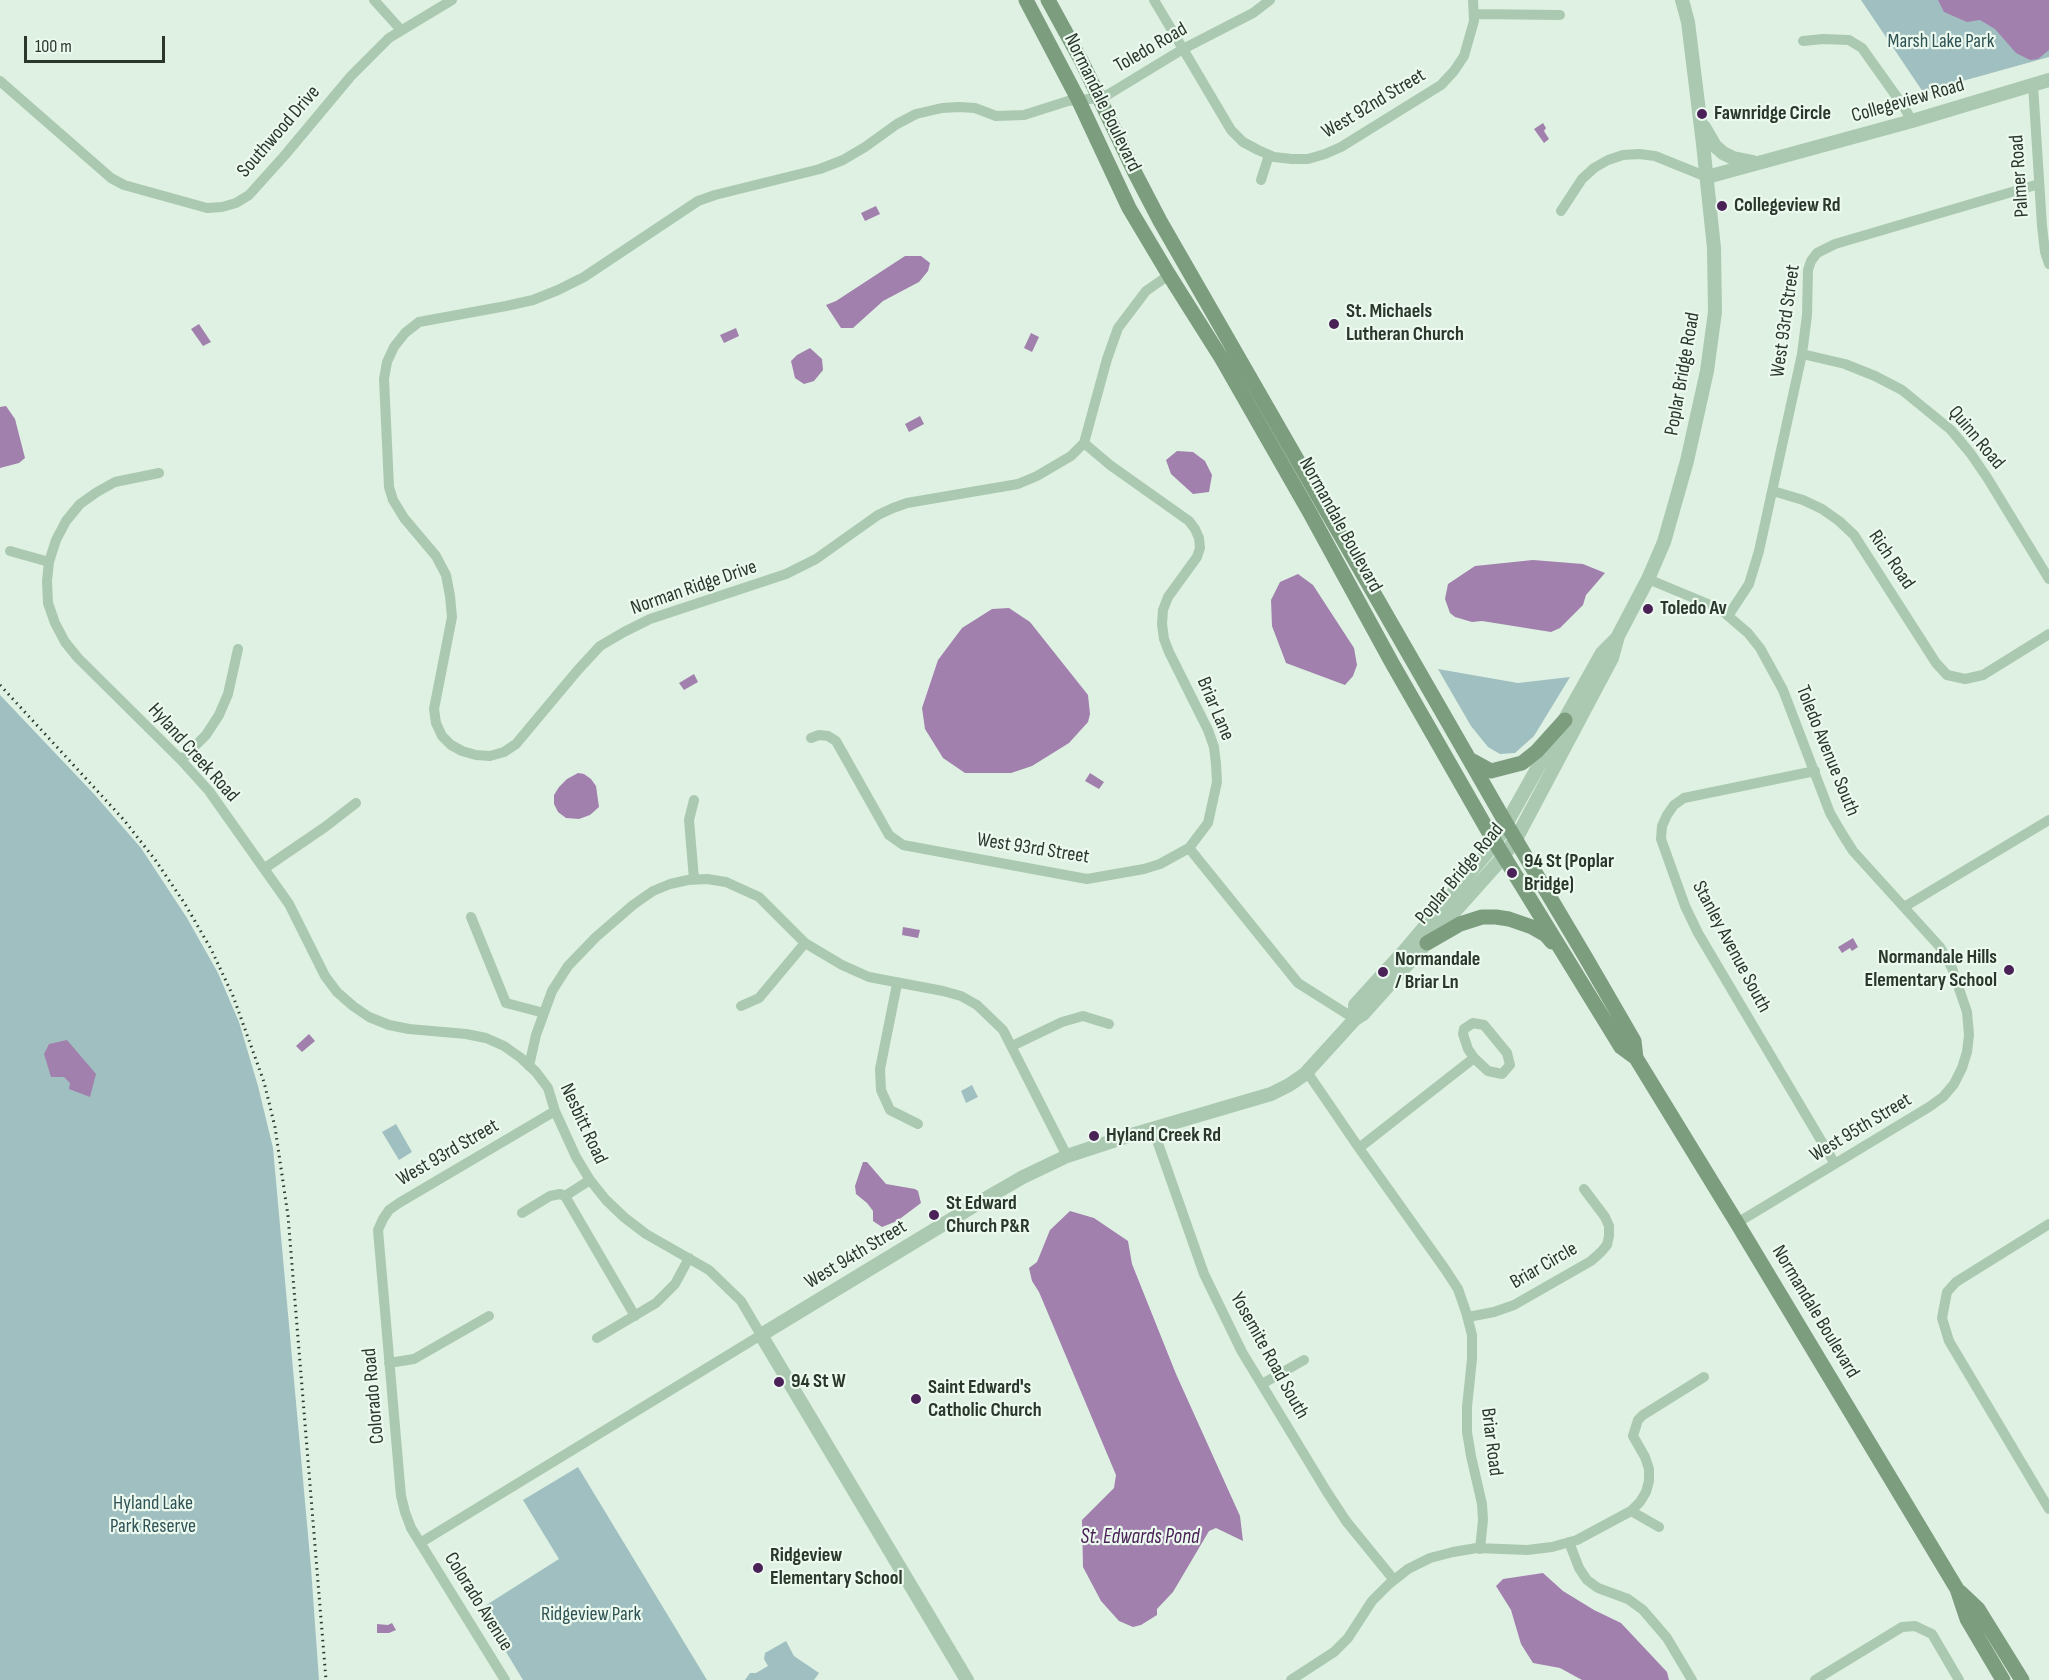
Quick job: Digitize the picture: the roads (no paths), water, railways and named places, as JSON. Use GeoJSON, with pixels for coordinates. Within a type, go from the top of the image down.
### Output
{"type":"FeatureCollection","features":[{"type":"Feature","properties":{"kind":"main road","name":"Normandale Boulevard"},"geometry":{"type":"LineString","coordinates":[[1026,0],[1078,99],[1129,208],[1222,359],[1392,663],[1500,849],[1621,1047],[1636,1058],[1737,1223],[1957,1589],[1967,1619],[2002,1680]]}},
{"type":"Feature","properties":{"kind":"main road","name":"Normandale Boulevard"},"geometry":{"type":"LineString","coordinates":[[1048,0],[1160,221],[1507,825],[1634,1041],[1636,1058]]}},
{"type":"Feature","properties":{"kind":"main road"},"geometry":{"type":"LineString","coordinates":[[1470,759],[1491,771],[1522,763],[1538,751],[1565,720]]}},
{"type":"Feature","properties":{"kind":"main road"},"geometry":{"type":"LineString","coordinates":[[1423,939],[1482,917],[1496,917],[1520,922],[1546,935],[1568,959]]}},
{"type":"Feature","properties":{"kind":"main road","name":"Normandale Boulevard"},"geometry":{"type":"LineString","coordinates":[[1957,1589],[1978,1609],[2022,1680]]}},
{"type":"Feature","properties":{"kind":"street"},"geometry":{"type":"LineString","coordinates":[[374,0],[401,30]]}},
{"type":"Feature","properties":{"kind":"street","name":"Southwood Drive"},"geometry":{"type":"LineString","coordinates":[[0,81],[111,177],[124,185],[207,207],[222,207],[249,195],[364,62],[389,38],[452,0]]}},
{"type":"Feature","properties":{"kind":"street","name":"West 92nd Street"},"geometry":{"type":"LineString","coordinates":[[1154,0],[1231,130],[1243,142],[1269,155],[1292,159],[1308,159],[1325,154],[1441,85],[1464,56],[1470,39],[1474,14],[1473,0]]}},
{"type":"Feature","properties":{"kind":"street","name":"Toledo Road"},"geometry":{"type":"LineString","coordinates":[[1078,99],[1099,98],[1109,94],[1182,49],[1252,13],[1270,0]]}},
{"type":"Feature","properties":{"kind":"street","name":"Poplar Bridge Road"},"geometry":{"type":"LineString","coordinates":[[1423,939],[1500,849],[1516,839],[1612,658],[1618,636],[1648,579],[1664,542],[1676,503],[1707,371],[1715,312],[1707,177],[1688,22],[1682,0]]}},
{"type":"Feature","properties":{"kind":"street"},"geometry":{"type":"LineString","coordinates":[[1474,14],[1560,15]]}},
{"type":"Feature","properties":{"kind":"street"},"geometry":{"type":"LineString","coordinates":[[1803,41],[1849,40],[1862,48],[1912,121]]}},
{"type":"Feature","properties":{"kind":"street","name":"Collegeview Road"},"geometry":{"type":"LineString","coordinates":[[1707,177],[1912,121],[2049,80]]}},
{"type":"Feature","properties":{"kind":"street","name":"Palmer Road"},"geometry":{"type":"LineString","coordinates":[[2033,85],[2042,226],[2049,264]]}},
{"type":"Feature","properties":{"kind":"street","name":"Norman Ridge Drive"},"geometry":{"type":"LineString","coordinates":[[1078,99],[1024,115],[996,116],[975,108],[959,106],[916,114],[850,155],[820,169],[698,201],[584,277],[558,290],[532,300],[506,306],[419,322],[405,333],[394,347],[387,362],[384,379],[389,487],[393,500],[404,518],[436,556],[446,575],[452,617],[434,709],[436,723],[442,736],[462,751],[490,756],[504,752],[516,744],[577,670],[600,646],[624,632],[650,619],[786,574],[816,558],[878,515],[893,508],[907,503],[1018,484],[1037,476],[1071,456],[1084,443]]}},
{"type":"Feature","properties":{"kind":"street"},"geometry":{"type":"LineString","coordinates":[[1700,119],[1715,146],[1723,153],[1732,159],[1758,163]]}},
{"type":"Feature","properties":{"kind":"street"},"geometry":{"type":"LineString","coordinates":[[1261,180],[1269,155]]}},
{"type":"Feature","properties":{"kind":"street"},"geometry":{"type":"LineString","coordinates":[[1561,212],[1582,179],[1594,168],[1623,155],[1655,156],[1707,177]]}},
{"type":"Feature","properties":{"kind":"street","name":"West 93rd Street"},"geometry":{"type":"LineString","coordinates":[[1728,616],[1749,584],[1755,568],[1802,354],[1807,315],[1808,270],[1811,261],[1817,253],[1835,244],[2039,183]]}},
{"type":"Feature","properties":{"kind":"street"},"geometry":{"type":"LineString","coordinates":[[1084,443],[1118,328],[1146,291],[1169,275]]}},
{"type":"Feature","properties":{"kind":"street","name":"Quinn Road"},"geometry":{"type":"LineString","coordinates":[[1802,354],[1845,364],[1884,381],[1911,397],[1951,430],[1988,479],[2049,579]]}},
{"type":"Feature","properties":{"kind":"street","name":"Briar Lane"},"geometry":{"type":"LineString","coordinates":[[1084,443],[1110,465],[1189,521],[1199,538],[1200,548],[1197,557],[1168,597],[1162,617],[1166,645],[1208,730],[1214,747],[1216,764],[1217,782],[1208,823],[1189,848]]}},
{"type":"Feature","properties":{"kind":"street","name":"Hyland Creek Road"},"geometry":{"type":"LineString","coordinates":[[159,473],[115,482],[80,504],[66,521],[56,540],[49,562],[48,603],[55,623],[65,642],[78,658],[181,760],[209,791],[289,904],[325,976],[338,992],[369,1017],[389,1024],[430,1032],[453,1032]]}},
{"type":"Feature","properties":{"kind":"street","name":"Rich Road"},"geometry":{"type":"LineString","coordinates":[[1773,491],[1803,500],[1822,509],[1854,535],[1936,663],[1947,675],[1965,679],[1983,675],[2049,634]]}},
{"type":"Feature","properties":{"kind":"street"},"geometry":{"type":"LineString","coordinates":[[10,551],[49,562]]}},
{"type":"Feature","properties":{"kind":"street","name":"Toledo Avenue South"},"geometry":{"type":"LineString","coordinates":[[1648,579],[1703,601],[1728,616],[1748,633],[1760,648],[1793,713],[1830,813],[1852,851],[1940,947],[1952,968],[1967,1011],[1969,1035]]}},
{"type":"Feature","properties":{"kind":"street","name":"Poplar Bridge Road"},"geometry":{"type":"LineString","coordinates":[[1500,849],[1507,825],[1602,653],[1618,636]]}},
{"type":"Feature","properties":{"kind":"street"},"geometry":{"type":"LineString","coordinates":[[181,760],[206,735],[219,715],[228,694],[238,649]]}},
{"type":"Feature","properties":{"kind":"street","name":"West 93rd Street"},"geometry":{"type":"LineString","coordinates":[[811,738],[819,735],[828,736],[836,741],[889,835],[903,845],[1087,879],[1152,866],[1189,848]]}},
{"type":"Feature","properties":{"kind":"street","name":"Stanley Avenue South"},"geometry":{"type":"LineString","coordinates":[[1815,771],[1684,798],[1674,805],[1667,815],[1662,826],[1661,839],[1685,906],[1698,933],[1836,1164]]}},
{"type":"Feature","properties":{"kind":"street"},"geometry":{"type":"LineString","coordinates":[[694,800],[689,820],[694,879]]}},
{"type":"Feature","properties":{"kind":"street"},"geometry":{"type":"LineString","coordinates":[[265,868],[325,827],[356,802]]}},
{"type":"Feature","properties":{"kind":"street"},"geometry":{"type":"LineString","coordinates":[[1904,906],[2049,820]]}},
{"type":"Feature","properties":{"kind":"street"},"geometry":{"type":"LineString","coordinates":[[1189,848],[1298,983],[1355,1019]]}},
{"type":"Feature","properties":{"kind":"street"},"geometry":{"type":"LineString","coordinates":[[530,1066],[544,1012],[560,976],[604,930],[653,891],[670,884],[694,879],[726,882],[759,897],[805,943],[842,965],[869,977],[961,996],[977,1005],[1003,1030],[1067,1156]]}},
{"type":"Feature","properties":{"kind":"street"},"geometry":{"type":"LineString","coordinates":[[471,917],[506,1003],[544,1012]]}},
{"type":"Feature","properties":{"kind":"street","name":"West 94th Street"},"geometry":{"type":"LineString","coordinates":[[420,1543],[998,1191],[1067,1156],[1271,1094],[1290,1085],[1307,1072],[1355,1019],[1363,1014],[1423,939]]}},
{"type":"Feature","properties":{"kind":"street"},"geometry":{"type":"LineString","coordinates":[[741,1006],[759,998],[805,943]]}},
{"type":"Feature","properties":{"kind":"street"},"geometry":{"type":"LineString","coordinates":[[897,984],[880,1069],[880,1090],[890,1110],[918,1124]]}},
{"type":"Feature","properties":{"kind":"street"},"geometry":{"type":"LineString","coordinates":[[1011,1046],[1062,1022],[1083,1016],[1109,1024]]}},
{"type":"Feature","properties":{"kind":"street"},"geometry":{"type":"LineString","coordinates":[[1479,1023],[1484,1025],[1507,1053],[1510,1065],[1502,1074],[1495,1074],[1488,1071],[1474,1058],[1463,1034],[1468,1025],[1479,1023]]}},
{"type":"Feature","properties":{"kind":"street","name":"Nesbitt Road"},"geometry":{"type":"LineString","coordinates":[[453,1032],[486,1038],[504,1046],[530,1066],[548,1088],[555,1111],[576,1157],[606,1200],[646,1234],[708,1270],[726,1285],[741,1301],[761,1335]]}},
{"type":"Feature","properties":{"kind":"street","name":"West 95th Street"},"geometry":{"type":"LineString","coordinates":[[1737,1223],[1943,1097],[1954,1084],[1962,1068],[1968,1052],[1969,1035]]}},
{"type":"Feature","properties":{"kind":"street"},"geometry":{"type":"LineString","coordinates":[[1359,1148],[1474,1058]]}},
{"type":"Feature","properties":{"kind":"street","name":"Briar Road"},"geometry":{"type":"LineString","coordinates":[[1307,1072],[1458,1289],[1472,1335],[1467,1432],[1482,1504],[1480,1549]]}},
{"type":"Feature","properties":{"kind":"street","name":"West 93rd Street"},"geometry":{"type":"LineString","coordinates":[[378,1241],[378,1230],[389,1210],[555,1111]]}},
{"type":"Feature","properties":{"kind":"street","name":"Yosemite Road South"},"geometry":{"type":"LineString","coordinates":[[1153,1129],[1204,1274],[1222,1313],[1262,1384],[1346,1521],[1394,1580]]}},
{"type":"Feature","properties":{"kind":"street","name":"Nesbitt Road"},"geometry":{"type":"LineString","coordinates":[[522,1213],[550,1196],[560,1194],[565,1196],[590,1180]]}},
{"type":"Feature","properties":{"kind":"street","name":"Briar Circle"},"geometry":{"type":"LineString","coordinates":[[1468,1317],[1514,1305],[1591,1261],[1601,1252],[1607,1245],[1609,1226],[1584,1189]]}},
{"type":"Feature","properties":{"kind":"street"},"geometry":{"type":"LineString","coordinates":[[565,1196],[635,1316]]}},
{"type":"Feature","properties":{"kind":"street"},"geometry":{"type":"LineString","coordinates":[[2049,1224],[1956,1282],[1947,1292],[1942,1318],[1944,1330],[1965,1368],[2049,1509]]}},
{"type":"Feature","properties":{"kind":"street","name":"Colorado Road"},"geometry":{"type":"LineString","coordinates":[[378,1241],[401,1496],[408,1520],[420,1543]]}},
{"type":"Feature","properties":{"kind":"street"},"geometry":{"type":"LineString","coordinates":[[597,1338],[656,1303],[668,1293],[689,1258]]}},
{"type":"Feature","properties":{"kind":"street"},"geometry":{"type":"LineString","coordinates":[[389,1363],[414,1359],[489,1317]]}},
{"type":"Feature","properties":{"kind":"street"},"geometry":{"type":"LineString","coordinates":[[761,1335],[967,1680]]}},
{"type":"Feature","properties":{"kind":"street"},"geometry":{"type":"LineString","coordinates":[[1262,1384],[1304,1360]]}},
{"type":"Feature","properties":{"kind":"street"},"geometry":{"type":"LineString","coordinates":[[1291,1680],[1334,1652],[1348,1638],[1372,1601],[1408,1569],[1430,1558],[1453,1552],[1480,1549],[1527,1550],[1552,1547],[1600,1529],[1631,1510],[1640,1502],[1649,1481],[1645,1457],[1633,1436],[1638,1420],[1704,1377]]}},
{"type":"Feature","properties":{"kind":"street"},"geometry":{"type":"LineString","coordinates":[[1631,1510],[1659,1527]]}},
{"type":"Feature","properties":{"kind":"street"},"geometry":{"type":"LineString","coordinates":[[1569,1542],[1579,1568],[1587,1580],[1598,1588],[1628,1599],[1643,1610],[1667,1638],[1692,1680]]}},
{"type":"Feature","properties":{"kind":"street","name":"Colorado Avenue"},"geometry":{"type":"LineString","coordinates":[[420,1543],[505,1680]]}},
{"type":"Feature","properties":{"kind":"street"},"geometry":{"type":"LineString","coordinates":[[1815,1680],[1902,1627],[1915,1626],[1932,1634],[1959,1680]]}},
{"type":"Feature","properties":{"kind":"water"},"geometry":{"type":"Polygon","coordinates":[[[1938,0],[2049,0],[2049,50],[2038,59],[2030,60],[2016,53],[1995,29],[1980,20],[1967,22],[1944,12],[1938,0]]]}},
{"type":"Feature","properties":{"kind":"water"},"geometry":{"type":"Polygon","coordinates":[[[1543,123],[1546,128],[1544,131],[1549,139],[1544,143],[1534,129],[1543,123]]]}},
{"type":"Feature","properties":{"kind":"water"},"geometry":{"type":"Polygon","coordinates":[[[876,206],[880,214],[865,221],[861,213],[876,206]]]}},
{"type":"Feature","properties":{"kind":"water"},"geometry":{"type":"Polygon","coordinates":[[[905,256],[921,256],[930,263],[928,271],[919,282],[883,301],[853,328],[841,328],[826,305],[836,301],[905,256]]]}},
{"type":"Feature","properties":{"kind":"water"},"geometry":{"type":"Polygon","coordinates":[[[199,324],[211,342],[203,346],[191,329],[199,324]]]}},
{"type":"Feature","properties":{"kind":"water"},"geometry":{"type":"Polygon","coordinates":[[[736,328],[739,336],[724,343],[720,335],[736,328]]]}},
{"type":"Feature","properties":{"kind":"water"},"geometry":{"type":"Polygon","coordinates":[[[1031,333],[1039,337],[1032,352],[1024,348],[1031,333]]]}},
{"type":"Feature","properties":{"kind":"water"},"geometry":{"type":"Polygon","coordinates":[[[810,348],[822,359],[823,370],[814,381],[804,384],[795,378],[791,361],[810,348]]]}},
{"type":"Feature","properties":{"kind":"water"},"geometry":{"type":"Polygon","coordinates":[[[6,406],[15,419],[25,458],[19,463],[0,468],[0,407],[6,406]]]}},
{"type":"Feature","properties":{"kind":"water"},"geometry":{"type":"Polygon","coordinates":[[[920,416],[924,424],[909,432],[905,424],[920,416]]]}},
{"type":"Feature","properties":{"kind":"water"},"geometry":{"type":"Polygon","coordinates":[[[1177,451],[1193,452],[1205,461],[1212,475],[1209,492],[1193,494],[1171,474],[1166,460],[1177,451]]]}},
{"type":"Feature","properties":{"kind":"water"},"geometry":{"type":"Polygon","coordinates":[[[1533,560],[1583,564],[1605,573],[1586,595],[1583,605],[1560,628],[1551,632],[1482,621],[1472,622],[1455,617],[1450,613],[1445,599],[1448,584],[1475,566],[1533,560]]]}},
{"type":"Feature","properties":{"kind":"water"},"geometry":{"type":"Polygon","coordinates":[[[1298,574],[1313,585],[1354,648],[1357,665],[1353,676],[1345,685],[1286,663],[1272,626],[1271,600],[1280,582],[1298,574]]]}},
{"type":"Feature","properties":{"kind":"water"},"geometry":{"type":"Polygon","coordinates":[[[1009,608],[1030,622],[1088,695],[1090,714],[1088,722],[1069,743],[1032,766],[1011,773],[965,773],[943,758],[925,729],[922,708],[938,660],[962,628],[992,609],[1009,608]]]}},
{"type":"Feature","properties":{"kind":"water"},"geometry":{"type":"Polygon","coordinates":[[[694,674],[698,682],[684,690],[679,683],[694,674]]]}},
{"type":"Feature","properties":{"kind":"water"},"geometry":{"type":"Polygon","coordinates":[[[578,773],[591,779],[596,786],[599,807],[590,815],[579,819],[566,818],[558,812],[554,804],[554,795],[567,779],[578,773]]]}},
{"type":"Feature","properties":{"kind":"water"},"geometry":{"type":"Polygon","coordinates":[[[1090,773],[1104,782],[1099,789],[1085,781],[1090,773]]]}},
{"type":"Feature","properties":{"kind":"water"},"geometry":{"type":"Polygon","coordinates":[[[903,927],[920,930],[918,938],[902,935],[903,927]]]}},
{"type":"Feature","properties":{"kind":"water"},"geometry":{"type":"Polygon","coordinates":[[[1853,938],[1858,947],[1852,951],[1850,948],[1842,953],[1838,947],[1853,938]]]}},
{"type":"Feature","properties":{"kind":"water"},"geometry":{"type":"Polygon","coordinates":[[[309,1034],[315,1041],[302,1052],[296,1046],[309,1034]]]}},
{"type":"Feature","properties":{"kind":"water"},"geometry":{"type":"Polygon","coordinates":[[[67,1040],[96,1074],[90,1097],[69,1089],[70,1083],[64,1077],[51,1077],[44,1054],[49,1044],[67,1040]]]}},
{"type":"Feature","properties":{"kind":"water"},"geometry":{"type":"Polygon","coordinates":[[[863,1162],[867,1162],[886,1184],[918,1191],[921,1203],[897,1221],[882,1227],[873,1221],[873,1211],[856,1194],[855,1186],[863,1162]]]}},
{"type":"Feature","properties":{"kind":"water","name":"St. Edwards Pond"},"geometry":{"type":"Polygon","coordinates":[[[1070,1211],[1094,1218],[1128,1241],[1132,1264],[1176,1374],[1240,1516],[1243,1541],[1216,1528],[1209,1531],[1173,1592],[1157,1609],[1157,1615],[1133,1627],[1119,1621],[1101,1601],[1083,1567],[1082,1520],[1114,1488],[1116,1475],[1039,1292],[1032,1281],[1029,1268],[1037,1262],[1050,1230],[1070,1211]]]}},
{"type":"Feature","properties":{"kind":"water"},"geometry":{"type":"Polygon","coordinates":[[[1543,1573],[1563,1591],[1621,1623],[1667,1672],[1669,1680],[1582,1680],[1560,1668],[1533,1663],[1521,1644],[1511,1610],[1496,1586],[1503,1579],[1543,1573]]]}},
{"type":"Feature","properties":{"kind":"water"},"geometry":{"type":"Polygon","coordinates":[[[392,1623],[396,1630],[389,1633],[377,1633],[377,1624],[392,1623]]]}},
{"type":"Feature","properties":{"kind":"railway"},"geometry":{"type":"LineString","coordinates":[[0,685],[124,820],[156,861],[185,904],[211,949],[233,996],[264,1082],[275,1127],[288,1216],[326,1680]]}},
{"type":"Feature","properties":{"kind":"place","name":"Fawnridge Circle"},"geometry":{"type":"Point","coordinates":[1702,114]}},
{"type":"Feature","properties":{"kind":"place","name":"Collegeview Rd"},"geometry":{"type":"Point","coordinates":[1722,206]}},
{"type":"Feature","properties":{"kind":"place","name":"St. Michaels Lutheran Church"},"geometry":{"type":"Point","coordinates":[1334,324]}},
{"type":"Feature","properties":{"kind":"place","name":"Toledo Av"},"geometry":{"type":"Point","coordinates":[1648,609]}},
{"type":"Feature","properties":{"kind":"place","name":"94 St (Poplar Bridge)"},"geometry":{"type":"Point","coordinates":[1512,873]}},
{"type":"Feature","properties":{"kind":"place","name":"Normandale Hills Elementary School"},"geometry":{"type":"Point","coordinates":[2009,970]}},
{"type":"Feature","properties":{"kind":"place","name":"Normandale / Briar Ln"},"geometry":{"type":"Point","coordinates":[1383,972]}},
{"type":"Feature","properties":{"kind":"place","name":"Hyland Creek Rd"},"geometry":{"type":"Point","coordinates":[1094,1136]}},
{"type":"Feature","properties":{"kind":"place","name":"St Edward Church P&R"},"geometry":{"type":"Point","coordinates":[934,1215]}},
{"type":"Feature","properties":{"kind":"place","name":"94 St W"},"geometry":{"type":"Point","coordinates":[779,1382]}},
{"type":"Feature","properties":{"kind":"place","name":"Saint Edward's Catholic Church"},"geometry":{"type":"Point","coordinates":[916,1399]}},
{"type":"Feature","properties":{"kind":"place","name":"Ridgeview Elementary School"},"geometry":{"type":"Point","coordinates":[758,1568]}},
{"type":"Feature","properties":{"kind":"park label","name":"Marsh Lake Park"},"geometry":{"type":"Point","coordinates":[1941,42]}},
{"type":"Feature","properties":{"kind":"park label","name":"Hyland Lake Park Reserve"},"geometry":{"type":"Point","coordinates":[153,1516]}},
{"type":"Feature","properties":{"kind":"park label","name":"Ridgeview Park"},"geometry":{"type":"Point","coordinates":[591,1615]}}]}
